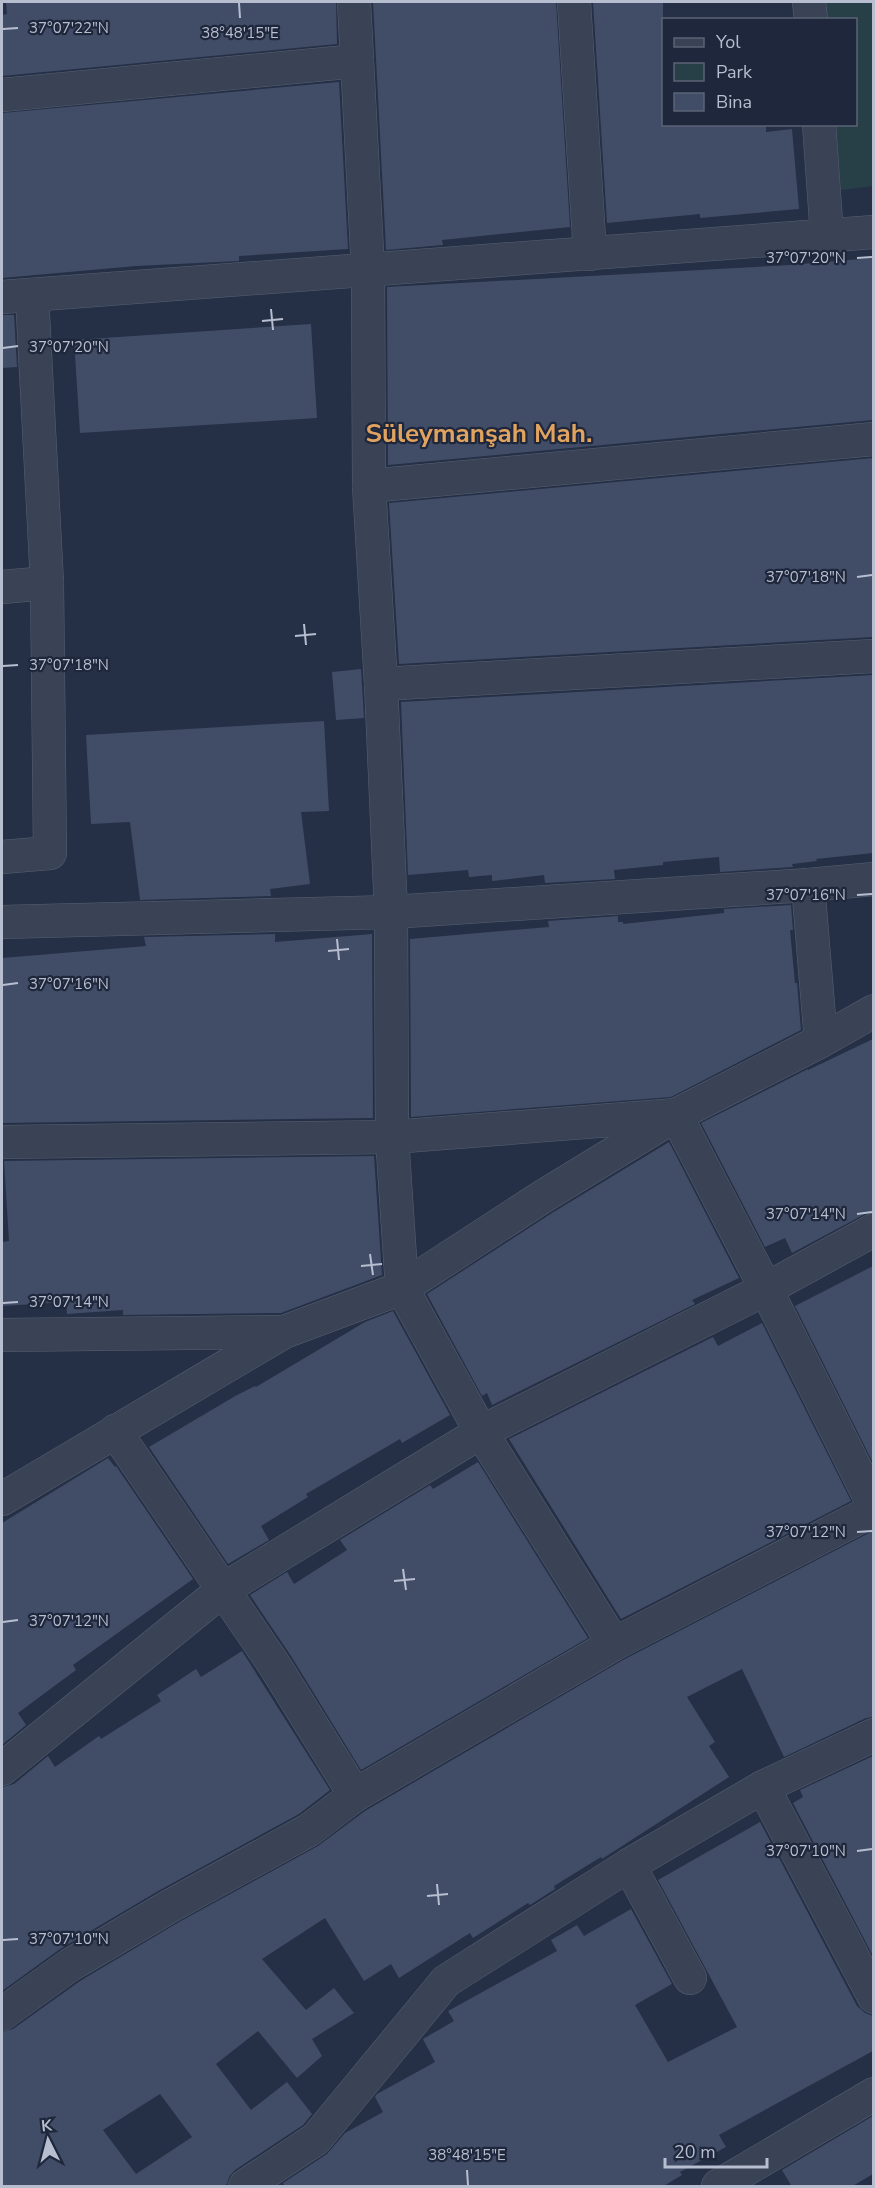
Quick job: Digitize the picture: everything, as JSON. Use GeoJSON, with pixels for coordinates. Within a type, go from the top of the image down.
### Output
{"type":"FeatureCollection","features":[{"type":"Feature","properties":{"kind":"street"},"geometry":{"type":"LineString","coordinates":[[354,2],[368,271],[369,486],[391,912],[392,1137],[402,1288],[481,1432],[614,1644]]}},
{"type":"Feature","properties":{"kind":"street"},"geometry":{"type":"LineString","coordinates":[[574,2],[590,254]]}},
{"type":"Feature","properties":{"kind":"street"},"geometry":{"type":"LineString","coordinates":[[810,2],[811,18]]}},
{"type":"Feature","properties":{"kind":"street"},"geometry":{"type":"LineString","coordinates":[[2,95],[357,61]]}},
{"type":"Feature","properties":{"kind":"street"},"geometry":{"type":"LineString","coordinates":[[819,126],[827,236]]}},
{"type":"Feature","properties":{"kind":"street"},"geometry":{"type":"LineString","coordinates":[[2,857],[50,853],[47,583],[17,296],[873,232]]}},
{"type":"Feature","properties":{"kind":"street"},"geometry":{"type":"LineString","coordinates":[[369,486],[873,439]]}},
{"type":"Feature","properties":{"kind":"street"},"geometry":{"type":"LineString","coordinates":[[2,587],[47,583]]}},
{"type":"Feature","properties":{"kind":"street"},"geometry":{"type":"LineString","coordinates":[[381,684],[873,656]]}},
{"type":"Feature","properties":{"kind":"street"},"geometry":{"type":"LineString","coordinates":[[2,922],[391,912],[873,879]]}},
{"type":"Feature","properties":{"kind":"street"},"geometry":{"type":"LineString","coordinates":[[808,885],[821,1041]]}},
{"type":"Feature","properties":{"kind":"street"},"geometry":{"type":"LineString","coordinates":[[2,1499],[284,1332],[402,1288],[542,1197],[676,1115],[821,1041],[873,1011]]}},
{"type":"Feature","properties":{"kind":"street"},"geometry":{"type":"LineString","coordinates":[[2,1142],[392,1137],[676,1115]]}},
{"type":"Feature","properties":{"kind":"street"},"geometry":{"type":"LineString","coordinates":[[2,2014],[70,1965],[170,1906],[309,1830],[355,1795],[614,1644],[873,1508],[766,1289],[676,1115]]}},
{"type":"Feature","properties":{"kind":"street"},"geometry":{"type":"LineString","coordinates":[[2,1769],[224,1590],[481,1432],[766,1289],[873,1230]]}},
{"type":"Feature","properties":{"kind":"street"},"geometry":{"type":"LineString","coordinates":[[2,1335],[284,1332]]}},
{"type":"Feature","properties":{"kind":"street"},"geometry":{"type":"LineString","coordinates":[[115,1431],[275,1666],[355,1795]]}},
{"type":"Feature","properties":{"kind":"street"},"geometry":{"type":"LineString","coordinates":[[245,2187],[316,2139],[446,1981],[629,1864],[763,1787],[873,1736]]}},
{"type":"Feature","properties":{"kind":"street"},"geometry":{"type":"LineString","coordinates":[[763,1787],[873,1997]]}},
{"type":"Feature","properties":{"kind":"street"},"geometry":{"type":"LineString","coordinates":[[629,1864],[690,1978]]}},
{"type":"Feature","properties":{"kind":"street"},"geometry":{"type":"LineString","coordinates":[[718,2187],[873,2094]]}},
{"type":"Feature","properties":{"kind":"green space"},"geometry":{"type":"Polygon","coordinates":[[[823,2],[873,2],[873,186],[841,190],[835,126],[857,126],[857,18],[825,18],[823,2]]]}},
{"type":"Feature","properties":{"kind":"building"},"geometry":{"type":"Polygon","coordinates":[[[6,2],[336,2],[337,44],[2,76],[2,15],[7,14],[6,2]]]}},
{"type":"Feature","properties":{"kind":"building"},"geometry":{"type":"Polygon","coordinates":[[[373,2],[556,2],[570,227],[442,240],[443,245],[386,250],[373,2]]]}},
{"type":"Feature","properties":{"kind":"building"},"geometry":{"type":"Polygon","coordinates":[[[593,2],[663,2],[662,126],[766,126],[766,132],[792,129],[799,209],[700,218],[700,214],[607,223],[593,2]]]}},
{"type":"Feature","properties":{"kind":"building"},"geometry":{"type":"Polygon","coordinates":[[[339,82],[348,249],[239,256],[239,261],[136,266],[2,278],[2,113],[339,82]]]}},
{"type":"Feature","properties":{"kind":"building"},"geometry":{"type":"Polygon","coordinates":[[[873,258],[873,420],[388,465],[387,287],[790,265],[873,258]]]}},
{"type":"Feature","properties":{"kind":"building"},"geometry":{"type":"Polygon","coordinates":[[[2,315],[14,315],[17,367],[2,368],[2,315]]]}},
{"type":"Feature","properties":{"kind":"building"},"geometry":{"type":"Polygon","coordinates":[[[311,324],[317,418],[80,433],[74,340],[311,324]]]}},
{"type":"Feature","properties":{"kind":"building"},"geometry":{"type":"Polygon","coordinates":[[[873,458],[873,637],[399,664],[389,503],[873,458]]]}},
{"type":"Feature","properties":{"kind":"building"},"geometry":{"type":"Polygon","coordinates":[[[361,669],[364,718],[336,720],[332,672],[361,669]]]}},
{"type":"Feature","properties":{"kind":"building"},"geometry":{"type":"Polygon","coordinates":[[[873,675],[873,853],[816,859],[817,861],[792,864],[793,867],[720,872],[719,857],[663,862],[663,865],[614,870],[615,879],[545,883],[544,875],[492,881],[492,875],[469,877],[468,870],[408,875],[401,702],[873,675]]]}},
{"type":"Feature","properties":{"kind":"building"},"geometry":{"type":"Polygon","coordinates":[[[324,721],[329,811],[301,812],[310,884],[270,889],[271,896],[140,900],[130,822],[91,824],[86,735],[324,721]]]}},
{"type":"Feature","properties":{"kind":"building"},"geometry":{"type":"Polygon","coordinates":[[[791,905],[793,930],[790,930],[801,1030],[671,1097],[411,1117],[410,939],[549,927],[548,921],[618,916],[618,922],[623,922],[623,924],[724,913],[724,909],[791,905]]]}},
{"type":"Feature","properties":{"kind":"building"},"geometry":{"type":"Polygon","coordinates":[[[275,934],[275,942],[372,934],[373,1118],[2,1123],[2,958],[146,946],[144,937],[275,934]]]}},
{"type":"Feature","properties":{"kind":"building"},"geometry":{"type":"Polygon","coordinates":[[[873,1039],[873,1211],[792,1253],[785,1238],[765,1247],[701,1123],[873,1039]]]}},
{"type":"Feature","properties":{"kind":"building"},"geometry":{"type":"Polygon","coordinates":[[[669,1142],[739,1278],[692,1300],[695,1304],[492,1405],[487,1393],[482,1396],[427,1294],[552,1213],[669,1142]]]}},
{"type":"Feature","properties":{"kind":"building"},"geometry":{"type":"Polygon","coordinates":[[[374,1156],[382,1275],[281,1313],[123,1315],[123,1310],[67,1314],[66,1302],[2,1306],[2,1242],[9,1241],[4,1161],[374,1156]]]}},
{"type":"Feature","properties":{"kind":"building"},"geometry":{"type":"Polygon","coordinates":[[[873,1266],[873,1463],[795,1306],[873,1266]]]}},
{"type":"Feature","properties":{"kind":"building"},"geometry":{"type":"Polygon","coordinates":[[[393,1311],[450,1415],[402,1443],[400,1439],[306,1494],[308,1497],[261,1526],[269,1540],[228,1564],[149,1447],[365,1322],[393,1311]]]}},
{"type":"Feature","properties":{"kind":"building"},"geometry":{"type":"Polygon","coordinates":[[[762,1323],[851,1501],[621,1619],[509,1439],[713,1337],[718,1346],[762,1323]]]}},
{"type":"Feature","properties":{"kind":"building"},"geometry":{"type":"Polygon","coordinates":[[[108,1458],[116,1466],[193,1579],[73,1665],[76,1670],[18,1713],[26,1725],[2,1745],[2,1523],[108,1458]]]}},
{"type":"Feature","properties":{"kind":"building"},"geometry":{"type":"Polygon","coordinates":[[[478,1462],[588,1638],[361,1770],[291,1656],[250,1595],[287,1572],[294,1584],[347,1550],[340,1540],[430,1485],[433,1489],[478,1462]]]}},
{"type":"Feature","properties":{"kind":"building"},"geometry":{"type":"Polygon","coordinates":[[[873,1531],[873,1717],[866,1718],[784,1757],[742,1669],[687,1697],[715,1742],[709,1746],[729,1777],[602,1859],[601,1857],[554,1886],[555,1889],[530,1905],[528,1903],[473,1938],[470,1933],[399,1978],[391,1964],[364,1981],[325,1918],[262,1959],[306,2010],[334,1988],[354,2013],[312,2039],[322,2056],[297,2078],[258,2031],[216,2064],[251,2110],[287,2082],[312,2114],[303,2125],[235,2170],[223,2187],[2,2187],[2,2032],[13,2029],[80,1981],[179,1922],[318,1846],[365,1811],[623,1660],[873,1531]],[[160,2094],[103,2130],[136,2174],[192,2137],[160,2094]]]}},
{"type":"Feature","properties":{"kind":"building"},"geometry":{"type":"Polygon","coordinates":[[[242,1651],[330,1790],[299,1814],[160,1890],[60,1949],[2,1991],[2,1787],[14,1784],[48,1756],[55,1767],[99,1736],[101,1739],[161,1701],[157,1695],[196,1669],[201,1677],[242,1651]]]}},
{"type":"Feature","properties":{"kind":"building"},"geometry":{"type":"Polygon","coordinates":[[[873,1756],[873,1956],[793,1803],[803,1797],[800,1790],[873,1756]]]}},
{"type":"Feature","properties":{"kind":"building"},"geometry":{"type":"Polygon","coordinates":[[[760,1822],[857,2006],[873,2016],[873,2051],[719,2135],[726,2147],[680,2172],[682,2175],[662,2187],[285,2187],[283,2183],[327,2154],[345,2133],[383,2112],[375,2097],[377,2094],[435,2062],[423,2039],[454,2021],[448,2011],[557,1951],[551,1940],[577,1925],[584,1936],[631,1909],[672,1984],[635,2005],[668,2062],[737,2027],[658,1880],[760,1822]]]}},
{"type":"Feature","properties":{"kind":"building"},"geometry":{"type":"Polygon","coordinates":[[[873,2116],[873,2174],[851,2187],[792,2187],[782,2170],[873,2116]]]}},
{"type":"Feature","properties":{"kind":"district","name":"Süleymanşah Mah."},"geometry":{"type":"Point","coordinates":[479,433]}}]}
